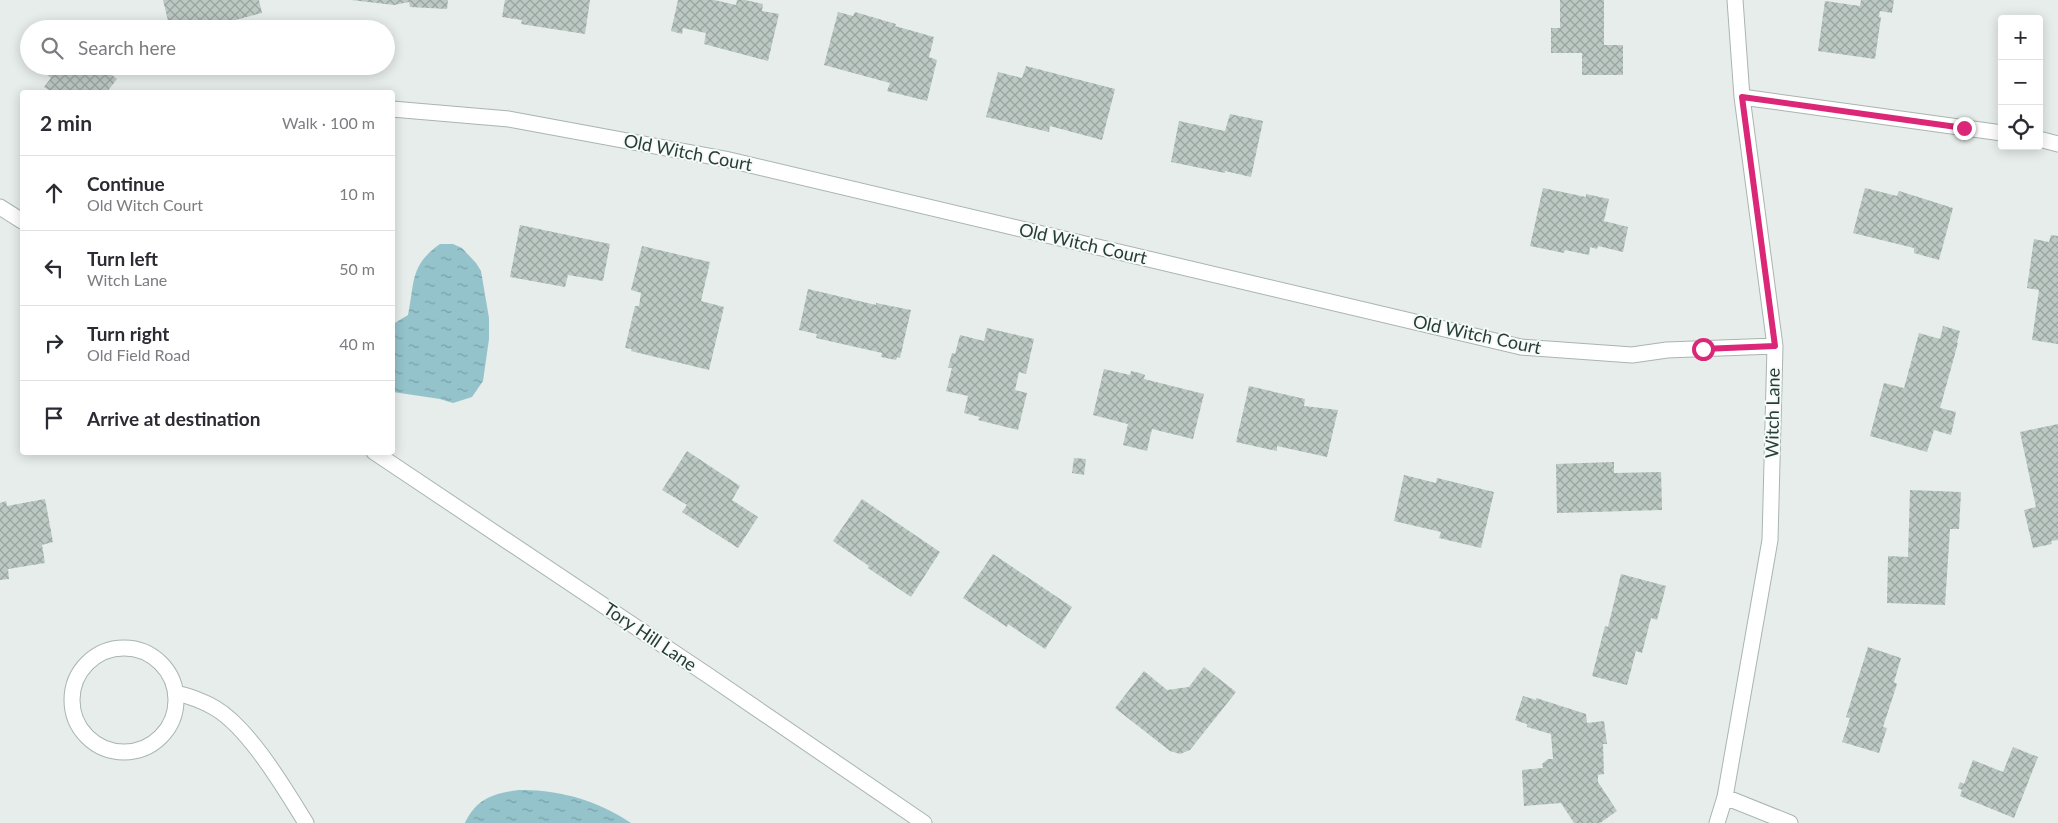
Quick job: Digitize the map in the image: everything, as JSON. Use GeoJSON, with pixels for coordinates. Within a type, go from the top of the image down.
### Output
{"type":"FeatureCollection","features":[{"type":"Feature","properties":{"kind":"street","name":"Witch Lane"},"geometry":{"type":"LineString","coordinates":[[1717,823],[1725,797],[1770,540],[1775,346],[1742,97],[1735,0]]}},
{"type":"Feature","properties":{"kind":"street"},"geometry":{"type":"LineString","coordinates":[[1742,97],[1998,132]]}},
{"type":"Feature","properties":{"kind":"street","name":"Old Witch Court"},"geometry":{"type":"LineString","coordinates":[[395,109],[509,119],[725,159],[1521,348],[1632,356],[1666,350],[1775,346]]}},
{"type":"Feature","properties":{"kind":"street"},"geometry":{"type":"LineString","coordinates":[[2043,140],[2058,144]]}},
{"type":"Feature","properties":{"kind":"street"},"geometry":{"type":"LineString","coordinates":[[0,207],[20,220]]}},
{"type":"Feature","properties":{"kind":"street","name":"Tory Hill Lane"},"geometry":{"type":"LineString","coordinates":[[378,455],[924,823]]}},
{"type":"Feature","properties":{"kind":"street"},"geometry":{"type":"LineString","coordinates":[[116,648],[137,649],[155,658],[169,673],[176,693],[174,713],[166,731],[150,745],[131,752],[110,751],[92,742],[79,727],[72,708],[73,687],[82,668],[97,654],[116,648]]}},
{"type":"Feature","properties":{"kind":"street"},"geometry":{"type":"LineString","coordinates":[[176,693],[191,697],[217,709],[248,737],[306,823]]}},
{"type":"Feature","properties":{"kind":"street"},"geometry":{"type":"LineString","coordinates":[[1725,797],[1790,823]]}},
{"type":"Feature","properties":{"kind":"water"},"geometry":{"type":"Polygon","coordinates":[[[440,244],[453,244],[462,248],[476,263],[481,271],[489,318],[489,339],[483,381],[472,397],[453,403],[440,399],[395,392],[395,323],[408,315],[415,276],[423,260],[440,244]]]}},
{"type":"Feature","properties":{"kind":"water"},"geometry":{"type":"Polygon","coordinates":[[[519,790],[534,790],[578,798],[605,808],[631,823],[465,823],[469,815],[480,803],[494,795],[519,790]]]}},
{"type":"Feature","properties":{"kind":"building"},"geometry":{"type":"Polygon","coordinates":[[[163,0],[259,0],[262,13],[236,20],[168,20],[163,0]]]}},
{"type":"Feature","properties":{"kind":"building"},"geometry":{"type":"Polygon","coordinates":[[[351,0],[448,0],[447,9],[410,7],[409,2],[394,5],[351,0]]]}},
{"type":"Feature","properties":{"kind":"building"},"geometry":{"type":"Polygon","coordinates":[[[505,0],[590,0],[585,34],[521,24],[522,20],[502,17],[505,0]]]}},
{"type":"Feature","properties":{"kind":"building"},"geometry":{"type":"Polygon","coordinates":[[[678,0],[714,0],[736,5],[737,0],[745,0],[763,4],[762,11],[779,14],[768,61],[704,44],[706,33],[683,28],[682,34],[671,31],[678,0]]]}},
{"type":"Feature","properties":{"kind":"building"},"geometry":{"type":"Polygon","coordinates":[[[1560,0],[1604,0],[1604,45],[1623,45],[1623,75],[1582,75],[1582,53],[1551,53],[1551,28],[1560,28],[1560,0]]]}},
{"type":"Feature","properties":{"kind":"building"},"geometry":{"type":"Polygon","coordinates":[[[1861,0],[1894,0],[1892,13],[1880,11],[1879,17],[1881,17],[1875,59],[1818,51],[1825,1],[1860,6],[1861,0]]]}},
{"type":"Feature","properties":{"kind":"building"},"geometry":{"type":"Polygon","coordinates":[[[838,12],[853,16],[855,12],[934,37],[929,57],[937,60],[927,101],[887,91],[890,83],[824,65],[838,12]]]}},
{"type":"Feature","properties":{"kind":"building"},"geometry":{"type":"Polygon","coordinates":[[[1026,66],[1115,89],[1102,140],[1050,126],[1049,132],[986,117],[998,72],[1022,78],[1026,66]]]}},
{"type":"Feature","properties":{"kind":"building"},"geometry":{"type":"Polygon","coordinates":[[[47,75],[112,75],[117,79],[109,90],[49,90],[44,87],[51,78],[47,75]]]}},
{"type":"Feature","properties":{"kind":"building"},"geometry":{"type":"Polygon","coordinates":[[[1230,114],[1263,121],[1251,177],[1171,162],[1179,121],[1225,131],[1230,114]]]}},
{"type":"Feature","properties":{"kind":"building"},"geometry":{"type":"Polygon","coordinates":[[[1543,188],[1586,197],[1586,194],[1609,199],[1604,221],[1628,227],[1623,252],[1598,246],[1597,249],[1590,247],[1589,255],[1565,250],[1564,253],[1530,246],[1543,188]]]}},
{"type":"Feature","properties":{"kind":"building"},"geometry":{"type":"Polygon","coordinates":[[[1865,188],[1897,196],[1899,191],[1953,208],[1939,260],[1914,253],[1914,248],[1853,233],[1865,188]]]}},
{"type":"Feature","properties":{"kind":"building"},"geometry":{"type":"Polygon","coordinates":[[[520,225],[610,244],[603,281],[568,275],[565,287],[510,277],[520,225]]]}},
{"type":"Feature","properties":{"kind":"building"},"geometry":{"type":"Polygon","coordinates":[[[2051,235],[2058,236],[2058,344],[2032,340],[2039,290],[2027,288],[2034,239],[2049,242],[2051,235]]]}},
{"type":"Feature","properties":{"kind":"building"},"geometry":{"type":"Polygon","coordinates":[[[642,246],[710,262],[701,301],[724,307],[709,370],[625,348],[635,306],[639,306],[641,293],[631,290],[642,246]]]}},
{"type":"Feature","properties":{"kind":"building"},"geometry":{"type":"Polygon","coordinates":[[[808,289],[876,305],[876,303],[911,310],[900,358],[897,357],[896,360],[881,357],[882,353],[816,338],[817,334],[799,330],[808,289]]]}},
{"type":"Feature","properties":{"kind":"building"},"geometry":{"type":"Polygon","coordinates":[[[1943,326],[1960,331],[1940,408],[1956,412],[1951,435],[1934,430],[1927,452],[1870,436],[1884,383],[1904,388],[1919,333],[1940,339],[1943,326]]]}},
{"type":"Feature","properties":{"kind":"building"},"geometry":{"type":"Polygon","coordinates":[[[987,328],[1034,339],[1026,374],[1019,372],[1015,390],[1027,393],[1018,430],[978,420],[980,417],[964,413],[968,396],[946,391],[952,368],[948,368],[952,353],[955,354],[960,335],[984,341],[987,328]]]}},
{"type":"Feature","properties":{"kind":"building"},"geometry":{"type":"Polygon","coordinates":[[[1104,369],[1130,375],[1131,371],[1140,373],[1145,375],[1144,379],[1204,394],[1193,439],[1152,429],[1147,451],[1123,445],[1128,424],[1093,415],[1104,369]]]}},
{"type":"Feature","properties":{"kind":"building"},"geometry":{"type":"Polygon","coordinates":[[[1249,386],[1305,399],[1304,406],[1338,410],[1327,457],[1277,446],[1277,451],[1236,442],[1249,386]]]}},
{"type":"Feature","properties":{"kind":"building"},"geometry":{"type":"Polygon","coordinates":[[[2058,424],[2058,540],[2051,541],[2052,544],[2033,548],[2024,510],[2036,507],[2020,432],[2058,424]]]}},
{"type":"Feature","properties":{"kind":"building"},"geometry":{"type":"Polygon","coordinates":[[[687,451],[740,486],[732,500],[758,517],[738,548],[682,512],[687,505],[662,490],[687,451]]]}},
{"type":"Feature","properties":{"kind":"building"},"geometry":{"type":"Polygon","coordinates":[[[1074,458],[1086,459],[1084,475],[1072,473],[1074,458]]]}},
{"type":"Feature","properties":{"kind":"building"},"geometry":{"type":"Polygon","coordinates":[[[1614,462],[1614,473],[1661,472],[1662,510],[1557,513],[1556,464],[1614,462]]]}},
{"type":"Feature","properties":{"kind":"building"},"geometry":{"type":"Polygon","coordinates":[[[1404,475],[1436,483],[1437,478],[1494,492],[1481,548],[1439,538],[1441,532],[1394,521],[1404,475]]]}},
{"type":"Feature","properties":{"kind":"building"},"geometry":{"type":"Polygon","coordinates":[[[1910,490],[1961,492],[1959,529],[1950,529],[1945,605],[1887,603],[1888,556],[1908,557],[1910,490]]]}},
{"type":"Feature","properties":{"kind":"building"},"geometry":{"type":"Polygon","coordinates":[[[45,499],[53,542],[42,545],[45,563],[8,569],[9,579],[0,580],[0,503],[6,501],[7,506],[45,499]]]}},
{"type":"Feature","properties":{"kind":"building"},"geometry":{"type":"Polygon","coordinates":[[[862,499],[940,552],[911,597],[868,568],[869,566],[833,541],[862,499]]]}},
{"type":"Feature","properties":{"kind":"building"},"geometry":{"type":"Polygon","coordinates":[[[993,554],[1072,607],[1045,649],[1008,624],[1007,627],[963,598],[993,554]]]}},
{"type":"Feature","properties":{"kind":"building"},"geometry":{"type":"Polygon","coordinates":[[[1621,574],[1666,586],[1657,620],[1651,618],[1642,653],[1636,651],[1627,685],[1592,676],[1605,626],[1608,627],[1621,574]]]}},
{"type":"Feature","properties":{"kind":"building"},"geometry":{"type":"Polygon","coordinates":[[[1868,647],[1901,658],[1894,682],[1897,684],[1883,727],[1887,728],[1879,753],[1842,742],[1850,718],[1846,717],[1868,647]]]}},
{"type":"Feature","properties":{"kind":"building"},"geometry":{"type":"Polygon","coordinates":[[[1204,667],[1236,692],[1190,750],[1180,754],[1170,751],[1115,708],[1144,671],[1167,690],[1189,687],[1204,667]]]}},
{"type":"Feature","properties":{"kind":"building"},"geometry":{"type":"Polygon","coordinates":[[[1523,696],[1536,700],[1536,698],[1586,714],[1587,723],[1604,721],[1607,744],[1603,744],[1604,774],[1598,775],[1598,782],[1617,811],[1600,823],[1574,823],[1561,803],[1524,806],[1522,770],[1543,768],[1542,764],[1548,759],[1553,759],[1551,734],[1527,727],[1527,724],[1515,720],[1523,696]]]}},
{"type":"Feature","properties":{"kind":"building"},"geometry":{"type":"Polygon","coordinates":[[[2013,747],[2038,757],[2014,818],[1960,796],[1962,790],[1958,788],[1960,782],[1964,784],[1973,760],[2003,772],[2013,747]]]}},
{"type":"Feature","properties":{"kind":"route"},"geometry":{"type":"LineString","coordinates":[[1703,349],[1775,346],[1742,97],[1964,128]]}}]}
